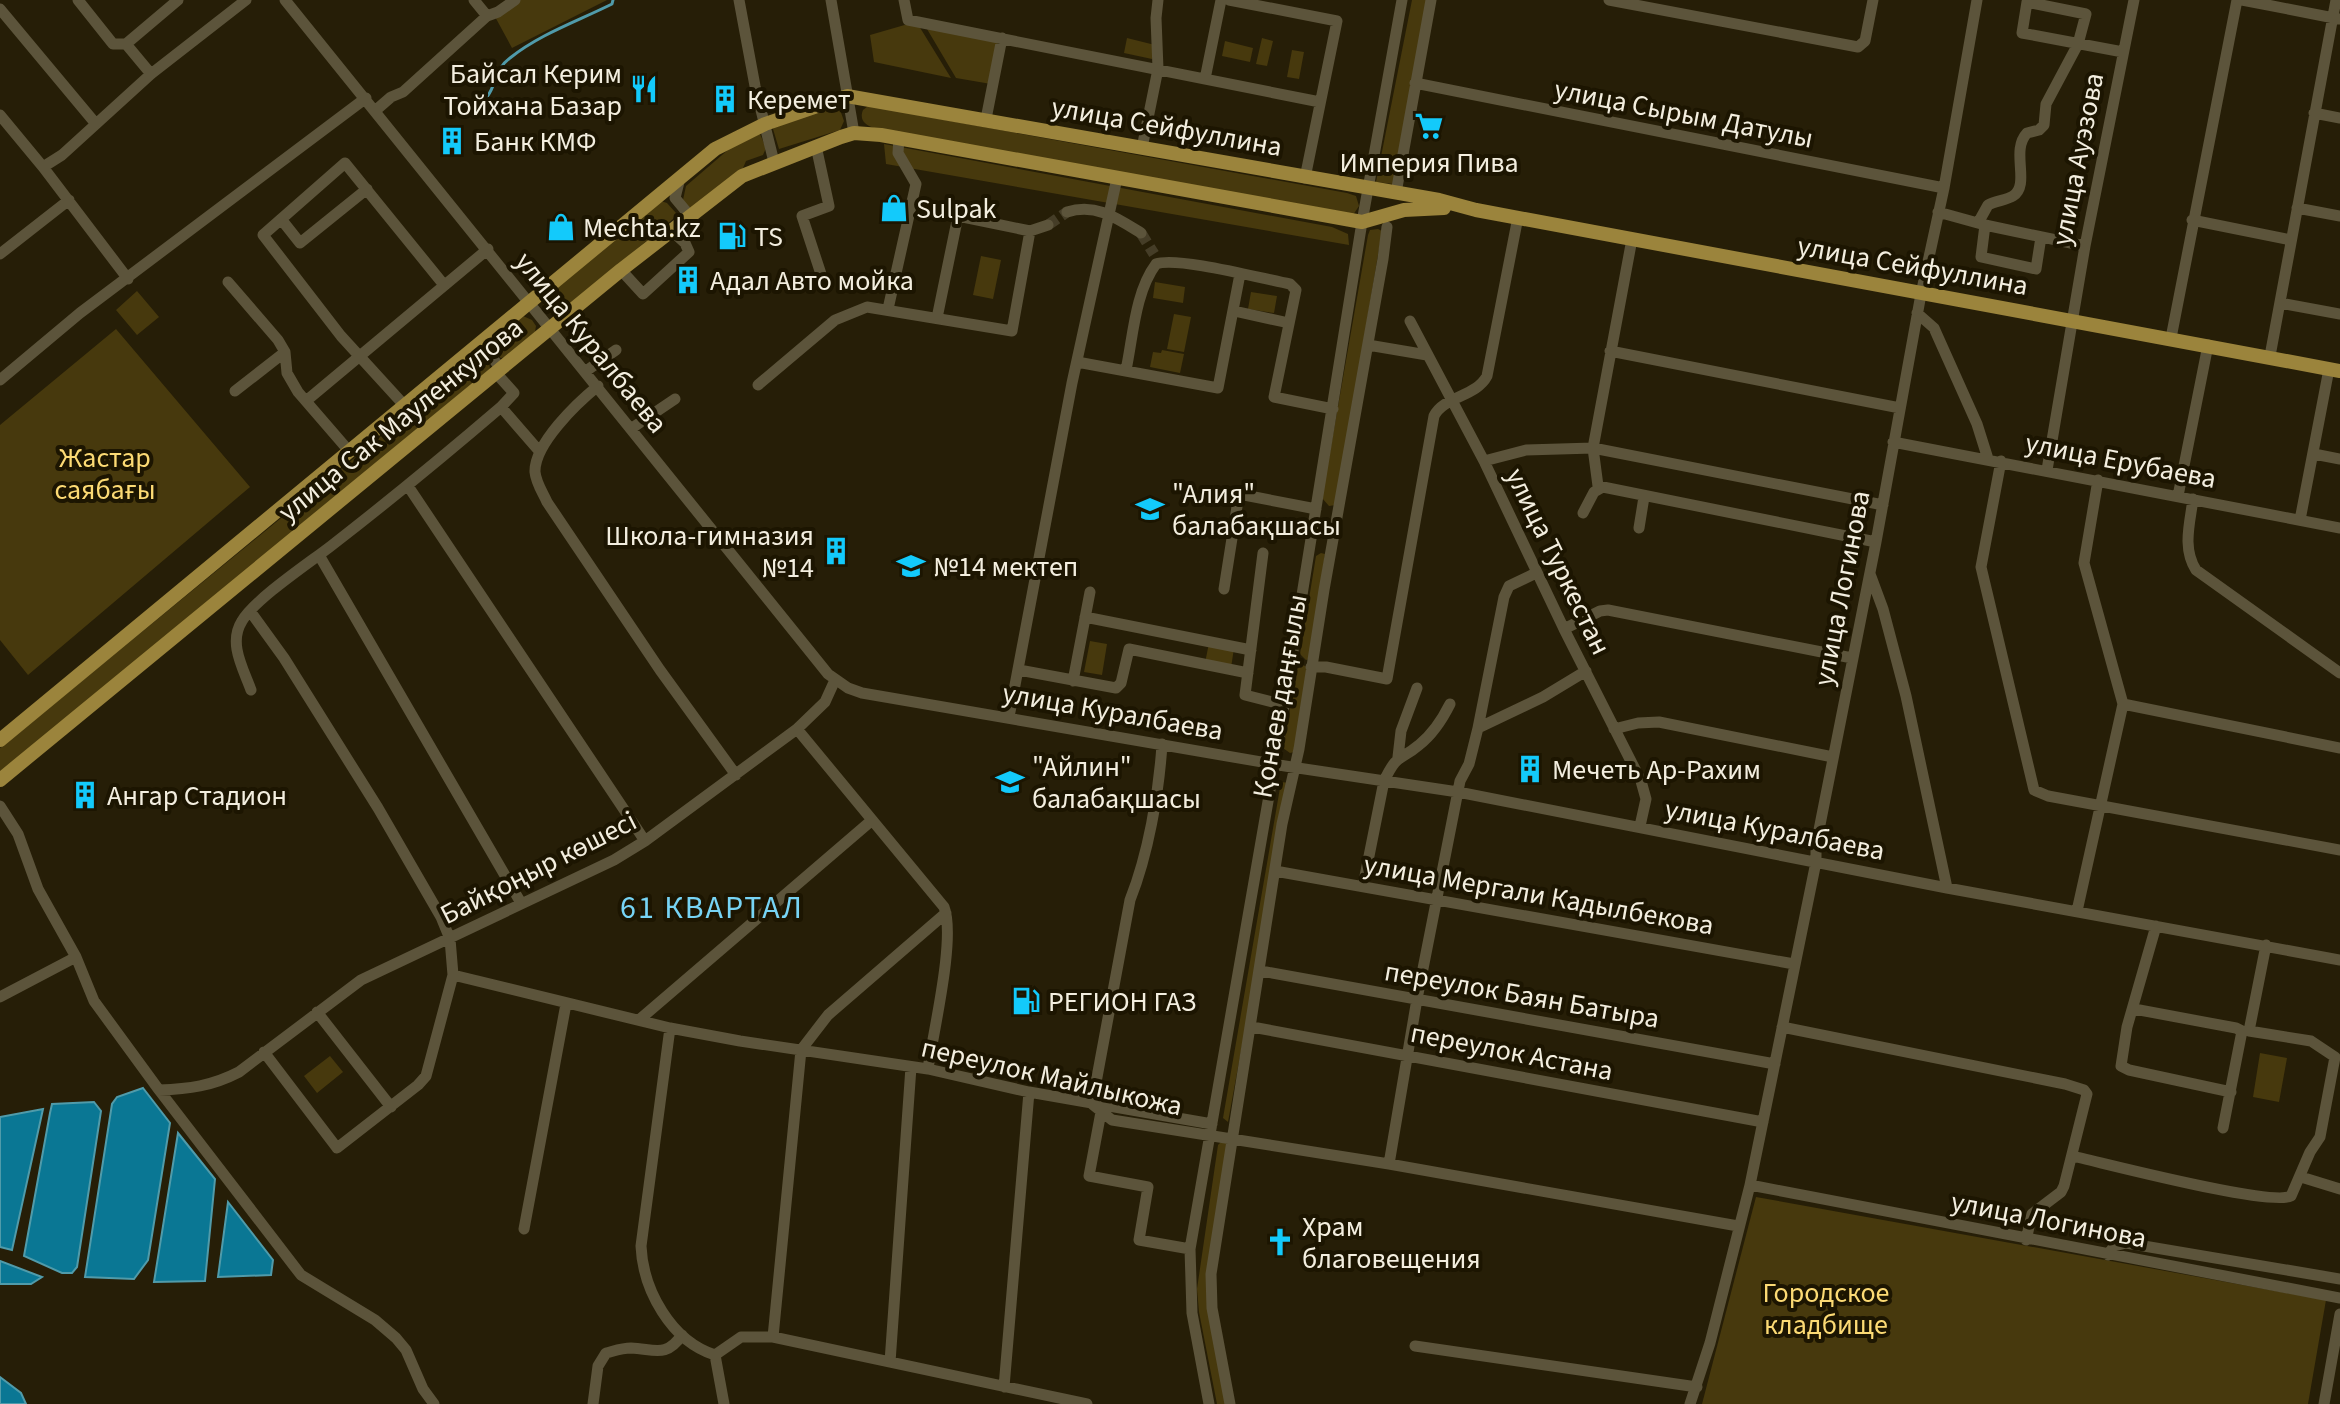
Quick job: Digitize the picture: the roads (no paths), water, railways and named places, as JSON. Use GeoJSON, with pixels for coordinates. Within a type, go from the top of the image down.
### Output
{"type":"FeatureCollection","features":[{"type":"Feature","properties":{"kind":"main road","name":"улица Сак Мауленкулова"},"geometry":{"type":"LineString","coordinates":[[0,740],[715,149],[765,124],[847,96]]}},
{"type":"Feature","properties":{"kind":"main road","name":"улица Сейфуллина"},"geometry":{"type":"LineString","coordinates":[[847,96],[1396,193],[2335,370]]}},
{"type":"Feature","properties":{"kind":"main road","name":"улица Сак Мауленкулова"},"geometry":{"type":"LineString","coordinates":[[0,780],[621,270],[742,176],[854,133]]}},
{"type":"Feature","properties":{"kind":"main road","name":"улица Сейфуллина"},"geometry":{"type":"LineString","coordinates":[[854,133],[899,137],[1362,222],[1388,222],[1404,210],[1476,210]]}},
{"type":"Feature","properties":{"kind":"main road","name":"Қонаев даңғылы"},"geometry":{"type":"LineString","coordinates":[[1388,222],[1396,193]]}},
{"type":"Feature","properties":{"kind":"street"},"geometry":{"type":"LineString","coordinates":[[78,0],[113,44],[126,44],[176,0]]}},
{"type":"Feature","properties":{"kind":"street"},"geometry":{"type":"LineString","coordinates":[[43,167],[62,155],[151,74],[246,0]]}},
{"type":"Feature","properties":{"kind":"street","name":"улица Куралбаева"},"geometry":{"type":"LineString","coordinates":[[285,0],[788,625],[835,680],[862,693],[1273,764],[1458,792],[1947,888],[2340,960]]}},
{"type":"Feature","properties":{"kind":"street"},"geometry":{"type":"LineString","coordinates":[[474,0],[487,16]]}},
{"type":"Feature","properties":{"kind":"street"},"geometry":{"type":"LineString","coordinates":[[376,110],[391,97],[403,92],[487,16],[515,0]]}},
{"type":"Feature","properties":{"kind":"street"},"geometry":{"type":"LineString","coordinates":[[739,0],[774,162]]}},
{"type":"Feature","properties":{"kind":"street"},"geometry":{"type":"LineString","coordinates":[[831,0],[854,133]]}},
{"type":"Feature","properties":{"kind":"street"},"geometry":{"type":"LineString","coordinates":[[904,0],[908,20],[1320,102]]}},
{"type":"Feature","properties":{"kind":"street"},"geometry":{"type":"LineString","coordinates":[[1142,148],[1158,69],[1158,0]]}},
{"type":"Feature","properties":{"kind":"street"},"geometry":{"type":"LineString","coordinates":[[1205,79],[1221,0]]}},
{"type":"Feature","properties":{"kind":"street"},"geometry":{"type":"LineString","coordinates":[[1229,0],[1337,21],[1305,178]]}},
{"type":"Feature","properties":{"kind":"street","name":"Қонаев даңғылы"},"geometry":{"type":"LineString","coordinates":[[1209,1404],[1192,1313],[1190,1249],[1402,0]]}},
{"type":"Feature","properties":{"kind":"street","name":"Қонаев даңғылы"},"geometry":{"type":"LineString","coordinates":[[1396,193],[1431,0]]}},
{"type":"Feature","properties":{"kind":"street"},"geometry":{"type":"LineString","coordinates":[[1609,0],[1858,47],[1865,41],[1873,0]]}},
{"type":"Feature","properties":{"kind":"street","name":"улица Логинова"},"geometry":{"type":"LineString","coordinates":[[1690,1404],[1750,1185],[1775,1064],[1816,862],[1816,845],[1876,542],[1917,313],[1944,188],[1977,0]]}},
{"type":"Feature","properties":{"kind":"street","name":"улица Ауэзова"},"geometry":{"type":"LineString","coordinates":[[2047,470],[2085,246],[2134,0]]}},
{"type":"Feature","properties":{"kind":"street"},"geometry":{"type":"LineString","coordinates":[[2171,338],[2192,220],[2239,0],[2336,18]]}},
{"type":"Feature","properties":{"kind":"street"},"geometry":{"type":"LineString","coordinates":[[2270,356],[2314,113],[2336,18],[2336,0]]}},
{"type":"Feature","properties":{"kind":"street"},"geometry":{"type":"LineString","coordinates":[[2041,237],[2036,269],[1981,257],[1982,224],[1988,205],[2013,196],[2018,190],[2021,179],[2020,141],[2027,133],[2043,128],[2046,104],[2078,44],[2086,14],[2027,2],[2022,33],[2078,44],[2123,52]]}},
{"type":"Feature","properties":{"kind":"street"},"geometry":{"type":"LineString","coordinates":[[0,9],[96,124]]}},
{"type":"Feature","properties":{"kind":"street"},"geometry":{"type":"LineString","coordinates":[[986,119],[1002,38]]}},
{"type":"Feature","properties":{"kind":"street"},"geometry":{"type":"LineString","coordinates":[[126,44],[151,74]]}},
{"type":"Feature","properties":{"kind":"street","name":"улица Сырым Датулы"},"geometry":{"type":"LineString","coordinates":[[1415,83],[1944,188]]}},
{"type":"Feature","properties":{"kind":"street"},"geometry":{"type":"LineString","coordinates":[[0,380],[80,313],[366,98]]}},
{"type":"Feature","properties":{"kind":"street"},"geometry":{"type":"LineString","coordinates":[[2314,113],[2340,118]]}},
{"type":"Feature","properties":{"kind":"street"},"geometry":{"type":"LineString","coordinates":[[2,123],[43,167],[128,279]]}},
{"type":"Feature","properties":{"kind":"street"},"geometry":{"type":"LineString","coordinates":[[888,309],[916,184],[898,153],[899,137]]}},
{"type":"Feature","properties":{"kind":"street"},"geometry":{"type":"LineString","coordinates":[[816,146],[829,206],[802,216],[821,274]]}},
{"type":"Feature","properties":{"kind":"street"},"geometry":{"type":"LineString","coordinates":[[404,405],[358,356],[263,235],[345,163],[444,285]]}},
{"type":"Feature","properties":{"kind":"street"},"geometry":{"type":"LineString","coordinates":[[680,178],[675,198],[690,216]]}},
{"type":"Feature","properties":{"kind":"street"},"geometry":{"type":"LineString","coordinates":[[1009,717],[1077,362],[1117,178]]}},
{"type":"Feature","properties":{"kind":"street"},"geometry":{"type":"LineString","coordinates":[[281,219],[300,243],[367,189]]}},
{"type":"Feature","properties":{"kind":"street"},"geometry":{"type":"LineString","coordinates":[[0,254],[69,200]]}},
{"type":"Feature","properties":{"kind":"street"},"geometry":{"type":"LineString","coordinates":[[1067,212],[1079,208],[1109,213],[1141,233]]}},
{"type":"Feature","properties":{"kind":"street"},"geometry":{"type":"LineString","coordinates":[[2297,208],[2340,216]]}},
{"type":"Feature","properties":{"kind":"street"},"geometry":{"type":"LineString","coordinates":[[1938,212],[2085,246]]}},
{"type":"Feature","properties":{"kind":"street"},"geometry":{"type":"LineString","coordinates":[[937,318],[958,216],[1030,231],[1048,225]]}},
{"type":"Feature","properties":{"kind":"street"},"geometry":{"type":"LineString","coordinates":[[1311,667],[1387,679],[1434,416],[1439,408],[1480,386],[1490,368],[1518,217]]}},
{"type":"Feature","properties":{"kind":"street"},"geometry":{"type":"LineString","coordinates":[[2192,220],[2291,240]]}},
{"type":"Feature","properties":{"kind":"street","name":"Қонаев даңғылы"},"geometry":{"type":"LineString","coordinates":[[1230,1404],[1210,1292],[1211,1274],[1275,871],[1388,222]]}},
{"type":"Feature","properties":{"kind":"street"},"geometry":{"type":"LineString","coordinates":[[621,270],[643,294],[689,252],[685,243],[672,231]]}},
{"type":"Feature","properties":{"kind":"street"},"geometry":{"type":"LineString","coordinates":[[758,385],[835,320],[867,307],[1012,331],[1030,231]]}},
{"type":"Feature","properties":{"kind":"street"},"geometry":{"type":"LineString","coordinates":[[1632,239],[1593,448],[1596,482],[1601,488],[1876,542]]}},
{"type":"Feature","properties":{"kind":"street"},"geometry":{"type":"LineString","coordinates":[[306,401],[488,249]]}},
{"type":"Feature","properties":{"kind":"street"},"geometry":{"type":"LineString","coordinates":[[1126,370],[1141,301],[1155,259],[1240,274],[1294,286],[1296,290],[1274,397],[1333,409]]}},
{"type":"Feature","properties":{"kind":"street"},"geometry":{"type":"LineString","coordinates":[[1077,362],[1218,388],[1240,274]]}},
{"type":"Feature","properties":{"kind":"street"},"geometry":{"type":"LineString","coordinates":[[228,282],[278,340],[285,352],[287,373],[306,401],[349,451]]}},
{"type":"Feature","properties":{"kind":"street"},"geometry":{"type":"LineString","coordinates":[[2280,303],[2340,314]]}},
{"type":"Feature","properties":{"kind":"street"},"geometry":{"type":"LineString","coordinates":[[1234,311],[1289,323]]}},
{"type":"Feature","properties":{"kind":"street"},"geometry":{"type":"LineString","coordinates":[[1917,313],[1934,328],[1977,424],[1988,459]]}},
{"type":"Feature","properties":{"kind":"street","name":"улица Туркестан"},"geometry":{"type":"LineString","coordinates":[[1410,321],[1484,461],[1644,791],[1645,807],[1640,826]]}},
{"type":"Feature","properties":{"kind":"street"},"geometry":{"type":"LineString","coordinates":[[251,690],[235,646],[241,622],[250,611],[408,486],[514,393],[481,343]]}},
{"type":"Feature","properties":{"kind":"street"},"geometry":{"type":"LineString","coordinates":[[1368,345],[1427,355]]}},
{"type":"Feature","properties":{"kind":"street"},"geometry":{"type":"LineString","coordinates":[[2178,496],[2208,345]]}},
{"type":"Feature","properties":{"kind":"street"},"geometry":{"type":"LineString","coordinates":[[586,371],[616,350]]}},
{"type":"Feature","properties":{"kind":"street"},"geometry":{"type":"LineString","coordinates":[[1610,351],[1900,408]]}},
{"type":"Feature","properties":{"kind":"street"},"geometry":{"type":"LineString","coordinates":[[235,391],[285,352]]}},
{"type":"Feature","properties":{"kind":"street"},"geometry":{"type":"LineString","coordinates":[[2300,520],[2335,370]]}},
{"type":"Feature","properties":{"kind":"street"},"geometry":{"type":"LineString","coordinates":[[598,386],[565,417],[540,452],[535,472],[537,481],[547,502],[660,670],[736,775]]}},
{"type":"Feature","properties":{"kind":"street"},"geometry":{"type":"LineString","coordinates":[[632,428],[675,399]]}},
{"type":"Feature","properties":{"kind":"street"},"geometry":{"type":"LineString","coordinates":[[501,407],[540,452]]}},
{"type":"Feature","properties":{"kind":"street","name":"улица Ерубаева"},"geometry":{"type":"LineString","coordinates":[[1893,442],[2340,528]]}},
{"type":"Feature","properties":{"kind":"street"},"geometry":{"type":"LineString","coordinates":[[1484,461],[1526,450],[1593,448],[1883,505]]}},
{"type":"Feature","properties":{"kind":"street"},"geometry":{"type":"LineString","coordinates":[[2314,454],[2340,459]]}},
{"type":"Feature","properties":{"kind":"street"},"geometry":{"type":"LineString","coordinates":[[2001,461],[1981,567],[2034,790],[2041,794],[2340,850]]}},
{"type":"Feature","properties":{"kind":"street"},"geometry":{"type":"LineString","coordinates":[[2077,911],[2123,704],[2084,563],[2098,480]]}},
{"type":"Feature","properties":{"kind":"street"},"geometry":{"type":"LineString","coordinates":[[408,486],[645,841]]}},
{"type":"Feature","properties":{"kind":"street"},"geometry":{"type":"LineString","coordinates":[[1583,513],[1594,492],[1601,488]]}},
{"type":"Feature","properties":{"kind":"street"},"geometry":{"type":"LineString","coordinates":[[1224,589],[1239,494],[1316,509]]}},
{"type":"Feature","properties":{"kind":"street"},"geometry":{"type":"LineString","coordinates":[[1639,528],[1644,497]]}},
{"type":"Feature","properties":{"kind":"street"},"geometry":{"type":"LineString","coordinates":[[2193,499],[2187,543],[2189,560],[2196,570],[2340,673]]}},
{"type":"Feature","properties":{"kind":"street"},"geometry":{"type":"LineString","coordinates":[[1263,553],[1245,695],[1284,705]]}},
{"type":"Feature","properties":{"kind":"street"},"geometry":{"type":"LineString","coordinates":[[319,555],[521,903]]}},
{"type":"Feature","properties":{"kind":"street"},"geometry":{"type":"LineString","coordinates":[[1389,1164],[1436,898],[1458,792],[1478,728],[1506,590],[1516,581],[1536,573]]}},
{"type":"Feature","properties":{"kind":"street"},"geometry":{"type":"LineString","coordinates":[[1870,573],[1906,696],[1947,888]]}},
{"type":"Feature","properties":{"kind":"street"},"geometry":{"type":"LineString","coordinates":[[1073,681],[1090,592]]}},
{"type":"Feature","properties":{"kind":"street"},"geometry":{"type":"LineString","coordinates":[[1564,629],[1608,610],[1852,658]]}},
{"type":"Feature","properties":{"kind":"street"},"geometry":{"type":"LineString","coordinates":[[250,611],[284,658],[378,808],[441,917],[450,939],[453,975],[428,1072],[418,1085],[337,1148],[264,1052]]}},
{"type":"Feature","properties":{"kind":"street"},"geometry":{"type":"LineString","coordinates":[[1085,617],[1251,650]]}},
{"type":"Feature","properties":{"kind":"street"},"geometry":{"type":"LineString","coordinates":[[1019,670],[1119,687],[1129,649],[1248,673]]}},
{"type":"Feature","properties":{"kind":"street"},"geometry":{"type":"LineString","coordinates":[[1478,728],[1543,697],[1586,671]]}},
{"type":"Feature","properties":{"kind":"street","name":"Байқоңыр көшесі"},"geometry":{"type":"LineString","coordinates":[[159,1090],[203,1087],[220,1082],[239,1072],[361,980],[614,860],[645,841],[797,729],[825,702],[835,680]]}},
{"type":"Feature","properties":{"kind":"street"},"geometry":{"type":"LineString","coordinates":[[1363,886],[1384,781],[1398,757],[1401,731],[1417,688]]}},
{"type":"Feature","properties":{"kind":"street"},"geometry":{"type":"LineString","coordinates":[[1398,757],[1427,738],[1450,704]]}},
{"type":"Feature","properties":{"kind":"street"},"geometry":{"type":"LineString","coordinates":[[2123,704],[2340,748]]}},
{"type":"Feature","properties":{"kind":"street"},"geometry":{"type":"LineString","coordinates":[[1614,729],[1659,722],[1833,757]]}},
{"type":"Feature","properties":{"kind":"street"},"geometry":{"type":"LineString","coordinates":[[797,729],[944,907],[948,928],[945,959],[928,1069]]}},
{"type":"Feature","properties":{"kind":"street"},"geometry":{"type":"LineString","coordinates":[[1162,744],[1155,798],[1137,882],[1130,900],[1096,1108],[1089,1176],[1148,1187],[1139,1240],[1190,1249]]}},
{"type":"Feature","properties":{"kind":"street"},"geometry":{"type":"LineString","coordinates":[[0,806],[18,834],[38,889],[76,957],[94,1001],[301,1275],[375,1320],[396,1338],[406,1350],[423,1389],[434,1404]]}},
{"type":"Feature","properties":{"kind":"street"},"geometry":{"type":"LineString","coordinates":[[639,1020],[871,821]]}},
{"type":"Feature","properties":{"kind":"street","name":"улица Мергали Кадылбекова"},"geometry":{"type":"LineString","coordinates":[[1275,871],[1794,964]]}},
{"type":"Feature","properties":{"kind":"street"},"geometry":{"type":"LineString","coordinates":[[773,1337],[801,1050],[828,1015],[946,913]]}},
{"type":"Feature","properties":{"kind":"street"},"geometry":{"type":"LineString","coordinates":[[2156,926],[2120,1061],[2124,1069],[2231,1092]]}},
{"type":"Feature","properties":{"kind":"street"},"geometry":{"type":"LineString","coordinates":[[2072,1156],[2208,1186],[2284,1199],[2291,1196],[2320,1137],[2335,1057],[2311,1041],[2249,1031],[2266,945]]}},
{"type":"Feature","properties":{"kind":"street"},"geometry":{"type":"LineString","coordinates":[[0,997],[76,957]]}},
{"type":"Feature","properties":{"kind":"street","name":"переулок Баян Батыра"},"geometry":{"type":"LineString","coordinates":[[1261,971],[1775,1064]]}},
{"type":"Feature","properties":{"kind":"street","name":"переулок Майлыкожа"},"geometry":{"type":"LineString","coordinates":[[453,975],[670,1028],[928,1069],[1096,1108],[1124,1107],[1211,1130],[1233,1139],[1738,1226]]}},
{"type":"Feature","properties":{"kind":"street"},"geometry":{"type":"LineString","coordinates":[[524,1229],[566,1004]]}},
{"type":"Feature","properties":{"kind":"street"},"geometry":{"type":"LineString","coordinates":[[2134,1009],[2240,1029],[2242,1036],[2223,1128]]}},
{"type":"Feature","properties":{"kind":"street"},"geometry":{"type":"LineString","coordinates":[[317,1012],[391,1107]]}},
{"type":"Feature","properties":{"kind":"street","name":"переулок Астана"},"geometry":{"type":"LineString","coordinates":[[1252,1027],[1763,1122]]}},
{"type":"Feature","properties":{"kind":"street"},"geometry":{"type":"LineString","coordinates":[[1782,1027],[2082,1088],[2087,1094],[2061,1192],[2032,1214],[2026,1240]]}},
{"type":"Feature","properties":{"kind":"street"},"geometry":{"type":"LineString","coordinates":[[670,1028],[641,1246],[642,1262],[654,1298],[682,1335],[700,1349],[715,1355]]}},
{"type":"Feature","properties":{"kind":"street"},"geometry":{"type":"LineString","coordinates":[[890,1362],[911,1067]]}},
{"type":"Feature","properties":{"kind":"street"},"geometry":{"type":"LineString","coordinates":[[1004,1387],[1029,1092]]}},
{"type":"Feature","properties":{"kind":"street"},"geometry":{"type":"LineString","coordinates":[[2301,1177],[2340,1189]]}},
{"type":"Feature","properties":{"kind":"street","name":"улица Логинова"},"geometry":{"type":"LineString","coordinates":[[1750,1185],[2340,1298]]}},
{"type":"Feature","properties":{"kind":"street"},"geometry":{"type":"LineString","coordinates":[[2108,1255],[2114,1246],[2126,1243],[2340,1279]]}},
{"type":"Feature","properties":{"kind":"street"},"geometry":{"type":"LineString","coordinates":[[2324,1404],[2340,1314]]}},
{"type":"Feature","properties":{"kind":"street"},"geometry":{"type":"LineString","coordinates":[[593,1404],[598,1366],[606,1353],[630,1348],[662,1351],[670,1349],[682,1335]]}},
{"type":"Feature","properties":{"kind":"street"},"geometry":{"type":"LineString","coordinates":[[715,1355],[741,1337],[773,1337],[1004,1387],[1029,1398],[1087,1404]]}},
{"type":"Feature","properties":{"kind":"street"},"geometry":{"type":"LineString","coordinates":[[1415,1346],[1697,1387]]}},
{"type":"Feature","properties":{"kind":"street"},"geometry":{"type":"LineString","coordinates":[[715,1355],[724,1404]]}},
{"type":"Feature","properties":{"kind":"water"},"geometry":{"type":"Polygon","coordinates":[[[143,1088],[170,1123],[148,1260],[134,1279],[85,1277],[112,1104],[117,1097],[143,1088]]]}},
{"type":"Feature","properties":{"kind":"water"},"geometry":{"type":"Polygon","coordinates":[[[94,1102],[101,1111],[77,1267],[72,1273],[62,1273],[24,1256],[50,1113],[52,1104],[94,1102]]]}},
{"type":"Feature","properties":{"kind":"water"},"geometry":{"type":"Polygon","coordinates":[[[43,1109],[12,1250],[0,1247],[0,1117],[43,1109]]]}},
{"type":"Feature","properties":{"kind":"water"},"geometry":{"type":"Polygon","coordinates":[[[178,1133],[215,1179],[205,1281],[154,1282],[178,1133]]]}},
{"type":"Feature","properties":{"kind":"water"},"geometry":{"type":"Polygon","coordinates":[[[228,1202],[273,1260],[271,1275],[218,1277],[228,1202]]]}},
{"type":"Feature","properties":{"kind":"water"},"geometry":{"type":"Polygon","coordinates":[[[0,1261],[42,1277],[31,1284],[0,1284],[0,1261]]]}},
{"type":"Feature","properties":{"kind":"water"},"geometry":{"type":"Polygon","coordinates":[[[0,1377],[21,1393],[26,1404],[0,1404],[0,1377]]]}},
{"type":"Feature","properties":{"kind":"waterway"},"geometry":{"type":"LineString","coordinates":[[468,110],[486,98],[503,64],[510,58],[546,35],[612,4],[613,0]]}},
{"type":"Feature","properties":{"kind":"tunnel"},"geometry":{"type":"LineString","coordinates":[[1048,225],[1067,212]]}},
{"type":"Feature","properties":{"kind":"tunnel"},"geometry":{"type":"LineString","coordinates":[[1141,233],[1154,254]]}},
{"type":"Feature","properties":{"kind":"place","name":"Байсал Керим Тойхана Базар"},"geometry":{"type":"Point","coordinates":[644,89]}},
{"type":"Feature","properties":{"kind":"place","name":"Керемет"},"geometry":{"type":"Point","coordinates":[725,99]}},
{"type":"Feature","properties":{"kind":"place","name":"Империя Пива"},"geometry":{"type":"Point","coordinates":[1429,126]}},
{"type":"Feature","properties":{"kind":"place","name":"Банк КМФ"},"geometry":{"type":"Point","coordinates":[452,141]}},
{"type":"Feature","properties":{"kind":"place","name":"Sulpak"},"geometry":{"type":"Point","coordinates":[894,208]}},
{"type":"Feature","properties":{"kind":"place","name":"Mechta.kz"},"geometry":{"type":"Point","coordinates":[561,227]}},
{"type":"Feature","properties":{"kind":"place","name":"TS"},"geometry":{"type":"Point","coordinates":[732,236]}},
{"type":"Feature","properties":{"kind":"place","name":"Адал Авто мойка"},"geometry":{"type":"Point","coordinates":[688,280]}},
{"type":"Feature","properties":{"kind":"place","name":"\"Алия\" балабақшасы"},"geometry":{"type":"Point","coordinates":[1150,509]}},
{"type":"Feature","properties":{"kind":"place","name":"Школа-гимназия №14"},"geometry":{"type":"Point","coordinates":[836,551]}},
{"type":"Feature","properties":{"kind":"place","name":"№14 мектеп"},"geometry":{"type":"Point","coordinates":[911,566]}},
{"type":"Feature","properties":{"kind":"place","name":"Мечеть Ар-Рахим"},"geometry":{"type":"Point","coordinates":[1530,769]}},
{"type":"Feature","properties":{"kind":"place","name":"\"Айлин\" балабақшасы"},"geometry":{"type":"Point","coordinates":[1010,782]}},
{"type":"Feature","properties":{"kind":"place","name":"Ангар Стадион"},"geometry":{"type":"Point","coordinates":[85,795]}},
{"type":"Feature","properties":{"kind":"place","name":"РЕГИОН ГАЗ"},"geometry":{"type":"Point","coordinates":[1026,1001]}},
{"type":"Feature","properties":{"kind":"place","name":"Храм благовещения"},"geometry":{"type":"Point","coordinates":[1280,1242]}},
{"type":"Feature","properties":{"kind":"district","name":"61 КВАРТАЛ"},"geometry":{"type":"Point","coordinates":[712,907]}},
{"type":"Feature","properties":{"kind":"park label","name":"Жастар саябағы"},"geometry":{"type":"Point","coordinates":[105,473]}},
{"type":"Feature","properties":{"kind":"park label","name":"Городское кладбище"},"geometry":{"type":"Point","coordinates":[1826,1308]}}]}
